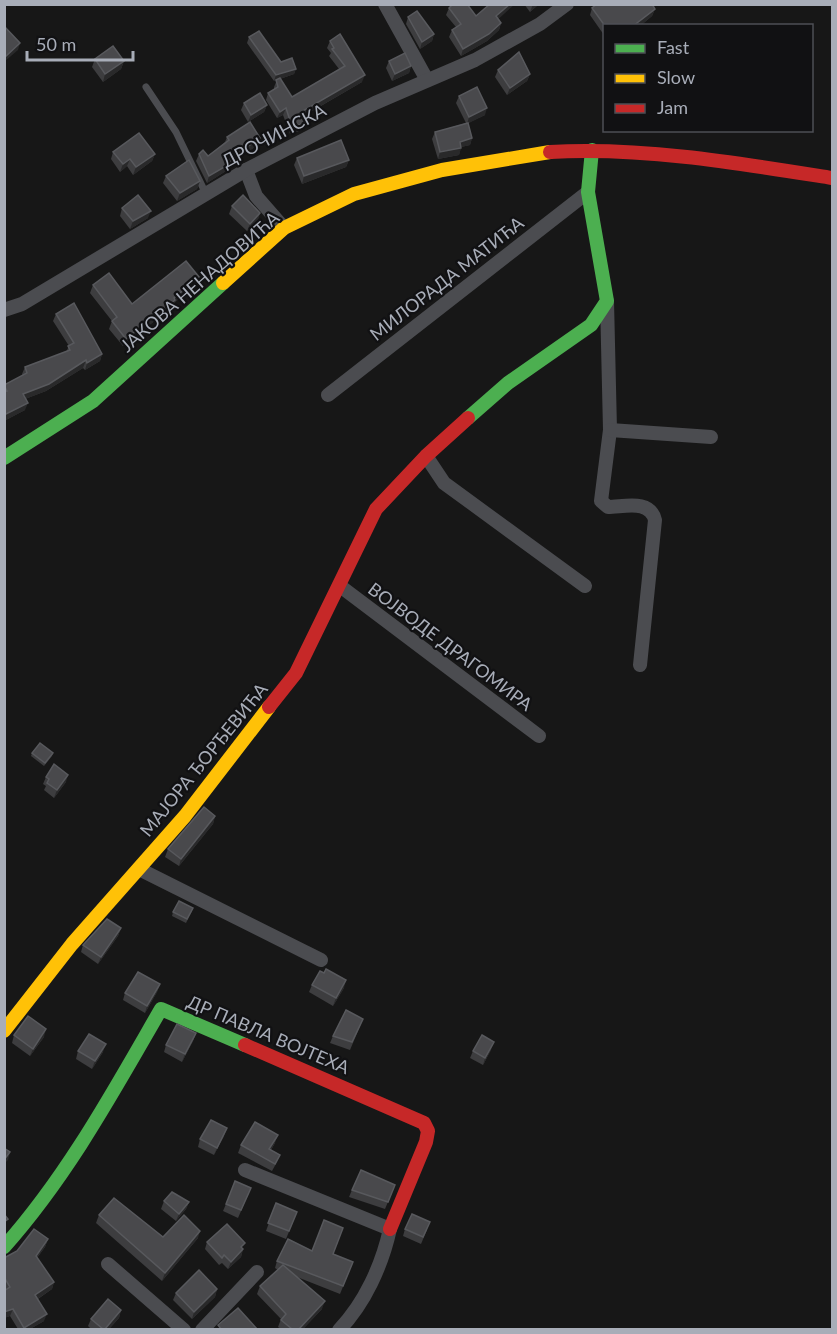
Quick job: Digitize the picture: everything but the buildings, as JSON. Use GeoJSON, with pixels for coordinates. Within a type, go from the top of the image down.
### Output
{"type":"FeatureCollection","features":[{"type":"Feature","properties":{"kind":"street"},"geometry":{"type":"LineString","coordinates":[[385,4],[427,80]]}},
{"type":"Feature","properties":{"kind":"street","name":"ДРОЧИНСКА"},"geometry":{"type":"LineString","coordinates":[[4,310],[22,304],[246,170],[375,102],[475,60],[540,24],[567,4]]}},
{"type":"Feature","properties":{"kind":"street"},"geometry":{"type":"LineString","coordinates":[[592,150],[588,192],[607,301],[610,430],[601,501],[608,507],[644,506],[652,512],[655,520],[640,665]]}},
{"type":"Feature","properties":{"kind":"street","name":"ЈАКОВА НЕНАДОВИЋА"},"geometry":{"type":"LineString","coordinates":[[4,458],[93,401],[284,228],[354,194],[442,170],[532,153],[592,150],[692,156],[832,178]]}},
{"type":"Feature","properties":{"kind":"street"},"geometry":{"type":"LineString","coordinates":[[246,170],[256,196],[284,228]]}},
{"type":"Feature","properties":{"kind":"street","name":"МИЛОРАДА МАТИЋА"},"geometry":{"type":"LineString","coordinates":[[328,395],[588,192]]}},
{"type":"Feature","properties":{"kind":"street","name":"ВОЈВОДЕ ДРАГОМИРА"},"geometry":{"type":"LineString","coordinates":[[296,673],[376,509],[426,456],[508,383],[591,325],[607,301]]}},
{"type":"Feature","properties":{"kind":"street"},"geometry":{"type":"LineString","coordinates":[[610,430],[711,437]]}},
{"type":"Feature","properties":{"kind":"street"},"geometry":{"type":"LineString","coordinates":[[426,456],[444,483],[585,586]]}},
{"type":"Feature","properties":{"kind":"street","name":"ВОЈВОДЕ ДРАГОМИРА"},"geometry":{"type":"LineString","coordinates":[[340,586],[539,736]]}},
{"type":"Feature","properties":{"kind":"street","name":"МАЈОРА ЂОРЂЕВИЋА"},"geometry":{"type":"LineString","coordinates":[[4,1031],[72,944],[185,816],[296,673]]}},
{"type":"Feature","properties":{"kind":"street"},"geometry":{"type":"LineString","coordinates":[[139,869],[321,960]]}},
{"type":"Feature","properties":{"kind":"street","name":"ДР ПАВЛА ВОЈТЕХА"},"geometry":{"type":"LineString","coordinates":[[4,1247],[32,1216],[74,1153],[161,1008],[424,1123],[428,1131],[426,1142],[390,1229]]}},
{"type":"Feature","properties":{"kind":"street"},"geometry":{"type":"LineString","coordinates":[[245,1170],[390,1229],[375,1274],[360,1304],[339,1329]]}},
{"type":"Feature","properties":{"kind":"street"},"geometry":{"type":"LineString","coordinates":[[108,1264],[184,1329]]}},
{"type":"Feature","properties":{"kind":"street"},"geometry":{"type":"LineString","coordinates":[[202,1329],[257,1272]]}},
{"type":"Feature","properties":{"kind":"lane"},"geometry":{"type":"LineString","coordinates":[[146,87],[176,132],[206,194]]}},
{"type":"Feature","properties":{"kind":"traffic: fast"},"geometry":{"type":"LineString","coordinates":[[468,418],[508,383],[591,325],[607,301],[588,192],[592,150]]}},
{"type":"Feature","properties":{"kind":"traffic: fast"},"geometry":{"type":"LineString","coordinates":[[4,458],[93,401],[223,283]]}},
{"type":"Feature","properties":{"kind":"traffic: fast"},"geometry":{"type":"LineString","coordinates":[[4,1247],[27,1220],[69,1162],[161,1009],[245,1045]]}},
{"type":"Feature","properties":{"kind":"traffic: slow"},"geometry":{"type":"LineString","coordinates":[[223,283],[284,228],[354,194],[442,170],[550,152]]}},
{"type":"Feature","properties":{"kind":"traffic: slow"},"geometry":{"type":"LineString","coordinates":[[4,1031],[72,944],[185,816],[269,707]]}},
{"type":"Feature","properties":{"kind":"traffic: jam"},"geometry":{"type":"LineString","coordinates":[[550,152],[621,152],[691,157],[832,178]]}},
{"type":"Feature","properties":{"kind":"traffic: jam"},"geometry":{"type":"LineString","coordinates":[[269,707],[296,673],[376,509],[426,456],[468,418]]}},
{"type":"Feature","properties":{"kind":"traffic: jam"},"geometry":{"type":"LineString","coordinates":[[245,1045],[424,1123],[428,1131],[426,1142],[390,1229]]}}]}
